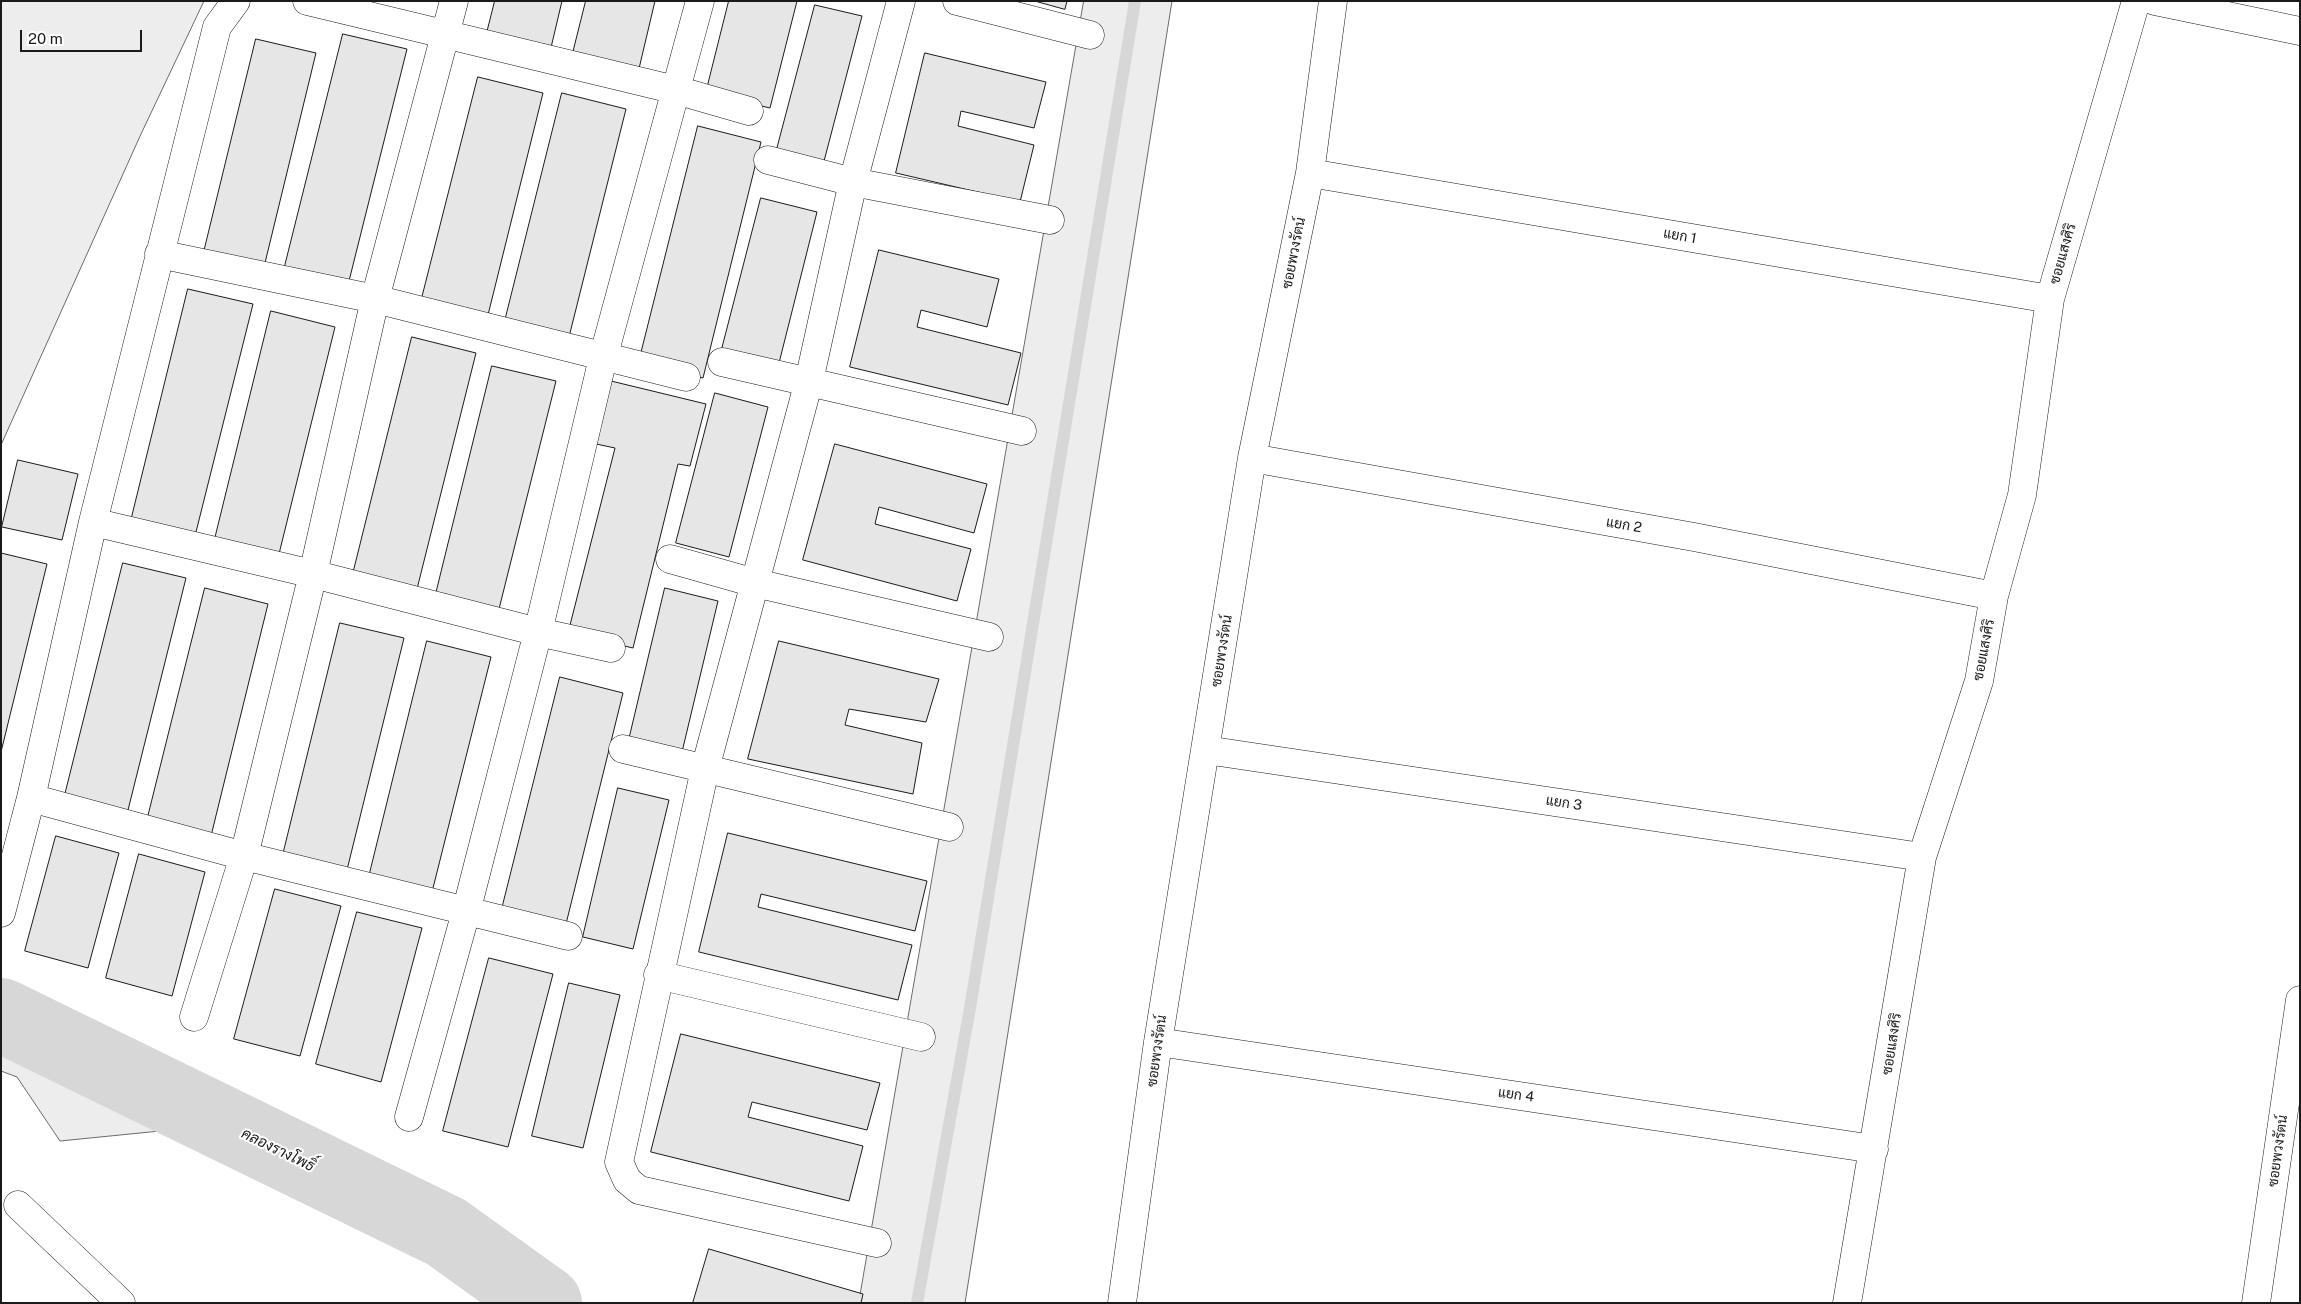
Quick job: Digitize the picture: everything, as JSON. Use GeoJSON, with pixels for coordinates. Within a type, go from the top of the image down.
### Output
{"type":"FeatureCollection","features":[{"type":"Feature","properties":{"kind":"street"},"geometry":{"type":"LineString","coordinates":[[1,913],[31,798],[93,522],[217,27],[236,1]]}},
{"type":"Feature","properties":{"kind":"street"},"geometry":{"type":"LineString","coordinates":[[307,1],[445,36],[676,90],[749,110]]}},
{"type":"Feature","properties":{"kind":"street"},"geometry":{"type":"LineString","coordinates":[[194,1017],[244,856],[313,574],[375,299],[454,1]]}},
{"type":"Feature","properties":{"kind":"street"},"geometry":{"type":"LineString","coordinates":[[409,1117],[466,912],[538,632],[604,358],[700,1]]}},
{"type":"Feature","properties":{"kind":"street"},"geometry":{"type":"LineString","coordinates":[[876,1243],[639,1190],[627,1180],[619,1162],[658,975],[705,769],[809,382],[853,182],[901,1]]}},
{"type":"Feature","properties":{"kind":"street"},"geometry":{"type":"LineString","coordinates":[[957,1],[1090,35]]}},
{"type":"Feature","properties":{"kind":"street","name":"ซอยพวงรัตน์"},"geometry":{"type":"LineString","coordinates":[[1122,1303],[1158,1042],[1252,458],[1310,173],[1333,1]]}},
{"type":"Feature","properties":{"kind":"street","name":"ซอยแสงศิริ"},"geometry":{"type":"LineString","coordinates":[[1847,1303],[1922,857],[1979,681],[1994,596],[2022,495],[2050,299],[2136,1]]}},
{"type":"Feature","properties":{"kind":"street"},"geometry":{"type":"LineString","coordinates":[[2161,2],[2300,31]]}},
{"type":"Feature","properties":{"kind":"street"},"geometry":{"type":"LineString","coordinates":[[768,160],[853,182],[1050,220]]}},
{"type":"Feature","properties":{"kind":"street","name":"แยก 1"},"geometry":{"type":"LineString","coordinates":[[1310,173],[2050,299]]}},
{"type":"Feature","properties":{"kind":"street"},"geometry":{"type":"LineString","coordinates":[[160,254],[375,299],[604,358],[686,377]]}},
{"type":"Feature","properties":{"kind":"street"},"geometry":{"type":"LineString","coordinates":[[722,362],[1022,431]]}},
{"type":"Feature","properties":{"kind":"street","name":"แยก 2"},"geometry":{"type":"LineString","coordinates":[[1252,458],[1694,537],[1994,596]]}},
{"type":"Feature","properties":{"kind":"street"},"geometry":{"type":"LineString","coordinates":[[93,522],[313,574],[538,632],[611,648]]}},
{"type":"Feature","properties":{"kind":"street"},"geometry":{"type":"LineString","coordinates":[[670,559],[755,583],[989,637]]}},
{"type":"Feature","properties":{"kind":"street"},"geometry":{"type":"LineString","coordinates":[[623,749],[949,827]]}},
{"type":"Feature","properties":{"kind":"street","name":"แยก 3"},"geometry":{"type":"LineString","coordinates":[[1206,750],[1922,857]]}},
{"type":"Feature","properties":{"kind":"street"},"geometry":{"type":"LineString","coordinates":[[31,798],[244,856],[568,936]]}},
{"type":"Feature","properties":{"kind":"street"},"geometry":{"type":"LineString","coordinates":[[658,975],[921,1037]]}},
{"type":"Feature","properties":{"kind":"street","name":"ซอยพวงรัตน์"},"geometry":{"type":"LineString","coordinates":[[2256,1303],[2300,1000]]}},
{"type":"Feature","properties":{"kind":"street","name":"แยก 4"},"geometry":{"type":"LineString","coordinates":[[1158,1042],[1874,1149]]}},
{"type":"Feature","properties":{"kind":"street"},"geometry":{"type":"LineString","coordinates":[[18,1205],[121,1303]]}},
{"type":"Feature","properties":{"kind":"shaded area"},"geometry":{"type":"Polygon","coordinates":[[[1,1],[204,1],[141,134],[1,445],[1,1]]]}},
{"type":"Feature","properties":{"kind":"shaded area"},"geometry":{"type":"Polygon","coordinates":[[[1084,1],[1172,1],[965,1303],[859,1303],[1084,1]]]}},
{"type":"Feature","properties":{"kind":"shaded area"},"geometry":{"type":"Polygon","coordinates":[[[1,1039],[180,1129],[60,1141],[17,1077],[1,1071],[1,1039]]]}},
{"type":"Feature","properties":{"kind":"building"},"geometry":{"type":"Polygon","coordinates":[[[495,1],[562,1],[549,56],[485,41],[495,1]]]}},
{"type":"Feature","properties":{"kind":"building"},"geometry":{"type":"Polygon","coordinates":[[[586,1],[655,1],[637,77],[571,61],[586,1]]]}},
{"type":"Feature","properties":{"kind":"building"},"geometry":{"type":"Polygon","coordinates":[[[729,1],[797,1],[770,108],[706,93],[729,1]]]}},
{"type":"Feature","properties":{"kind":"building"},"geometry":{"type":"Polygon","coordinates":[[[1035,1],[1067,1],[1065,9],[1035,1]]]}},
{"type":"Feature","properties":{"kind":"building"},"geometry":{"type":"Polygon","coordinates":[[[815,5],[862,16],[823,165],[776,153],[815,5]]]}},
{"type":"Feature","properties":{"kind":"building"},"geometry":{"type":"Polygon","coordinates":[[[343,34],[407,49],[348,285],[284,270],[343,34]]]}},
{"type":"Feature","properties":{"kind":"building"},"geometry":{"type":"Polygon","coordinates":[[[256,39],[316,53],[264,267],[204,252],[256,39]]]}},
{"type":"Feature","properties":{"kind":"building"},"geometry":{"type":"Polygon","coordinates":[[[925,53],[1046,82],[1034,128],[961,111],[958,126],[1034,145],[1020,202],[896,173],[925,53]]]}},
{"type":"Feature","properties":{"kind":"building"},"geometry":{"type":"Polygon","coordinates":[[[478,77],[543,93],[486,323],[420,306],[478,77]]]}},
{"type":"Feature","properties":{"kind":"building"},"geometry":{"type":"Polygon","coordinates":[[[562,93],[626,109],[567,345],[503,329],[562,93]]]}},
{"type":"Feature","properties":{"kind":"building"},"geometry":{"type":"Polygon","coordinates":[[[698,126],[761,142],[703,378],[639,362],[698,126]]]}},
{"type":"Feature","properties":{"kind":"building"},"geometry":{"type":"Polygon","coordinates":[[[761,198],[817,212],[779,363],[722,349],[761,198]]]}},
{"type":"Feature","properties":{"kind":"building"},"geometry":{"type":"Polygon","coordinates":[[[879,250],[999,279],[987,327],[921,310],[917,327],[1021,353],[1008,405],[850,367],[879,250]]]}},
{"type":"Feature","properties":{"kind":"building"},"geometry":{"type":"Polygon","coordinates":[[[188,289],[253,304],[194,540],[130,525],[188,289]]]}},
{"type":"Feature","properties":{"kind":"building"},"geometry":{"type":"Polygon","coordinates":[[[271,311],[335,327],[277,562],[213,547],[271,311]]]}},
{"type":"Feature","properties":{"kind":"building"},"geometry":{"type":"Polygon","coordinates":[[[412,337],[476,353],[417,589],[353,574],[412,337]]]}},
{"type":"Feature","properties":{"kind":"building"},"geometry":{"type":"Polygon","coordinates":[[[492,366],[556,381],[497,617],[434,602],[492,366]]]}},
{"type":"Feature","properties":{"kind":"building"},"geometry":{"type":"Polygon","coordinates":[[[611,381],[706,404],[690,466],[678,464],[633,648],[568,633],[615,448],[596,444],[611,381]]]}},
{"type":"Feature","properties":{"kind":"building"},"geometry":{"type":"Polygon","coordinates":[[[715,393],[768,407],[729,557],[676,543],[715,393]]]}},
{"type":"Feature","properties":{"kind":"building"},"geometry":{"type":"Polygon","coordinates":[[[835,444],[987,484],[974,533],[879,507],[875,524],[971,549],[957,601],[803,560],[835,444]]]}},
{"type":"Feature","properties":{"kind":"building"},"geometry":{"type":"Polygon","coordinates":[[[18,460],[78,474],[62,540],[2,527],[18,460]]]}},
{"type":"Feature","properties":{"kind":"building"},"geometry":{"type":"Polygon","coordinates":[[[1,553],[47,564],[1,752],[1,553]]]}},
{"type":"Feature","properties":{"kind":"building"},"geometry":{"type":"Polygon","coordinates":[[[123,563],[186,578],[127,814],[64,799],[123,563]]]}},
{"type":"Feature","properties":{"kind":"building"},"geometry":{"type":"Polygon","coordinates":[[[205,588],[268,604],[210,840],[146,825],[205,588]]]}},
{"type":"Feature","properties":{"kind":"building"},"geometry":{"type":"Polygon","coordinates":[[[665,588],[718,601],[682,752],[629,740],[665,588]]]}},
{"type":"Feature","properties":{"kind":"building"},"geometry":{"type":"Polygon","coordinates":[[[340,623],[404,638],[346,874],[282,859],[340,623]]]}},
{"type":"Feature","properties":{"kind":"building"},"geometry":{"type":"Polygon","coordinates":[[[427,641],[491,657],[432,892],[369,877],[427,641]]]}},
{"type":"Feature","properties":{"kind":"building"},"geometry":{"type":"Polygon","coordinates":[[[779,641],[939,679],[926,722],[849,709],[845,725],[922,743],[913,794],[748,759],[779,641]]]}},
{"type":"Feature","properties":{"kind":"building"},"geometry":{"type":"Polygon","coordinates":[[[560,677],[623,693],[565,928],[501,913],[560,677]]]}},
{"type":"Feature","properties":{"kind":"building"},"geometry":{"type":"Polygon","coordinates":[[[618,788],[669,800],[633,949],[583,937],[618,788]]]}},
{"type":"Feature","properties":{"kind":"building"},"geometry":{"type":"Polygon","coordinates":[[[728,833],[927,881],[915,931],[761,894],[758,907],[912,945],[898,1000],[699,952],[728,833]]]}},
{"type":"Feature","properties":{"kind":"building"},"geometry":{"type":"Polygon","coordinates":[[[56,836],[119,853],[88,968],[25,951],[56,836]]]}},
{"type":"Feature","properties":{"kind":"building"},"geometry":{"type":"Polygon","coordinates":[[[139,854],[205,872],[172,996],[106,978],[139,854]]]}},
{"type":"Feature","properties":{"kind":"building"},"geometry":{"type":"Polygon","coordinates":[[[275,889],[341,906],[300,1056],[234,1039],[275,889]]]}},
{"type":"Feature","properties":{"kind":"building"},"geometry":{"type":"Polygon","coordinates":[[[357,912],[422,928],[381,1082],[316,1064],[357,912]]]}},
{"type":"Feature","properties":{"kind":"building"},"geometry":{"type":"Polygon","coordinates":[[[489,958],[553,974],[508,1147],[443,1131],[489,958]]]}},
{"type":"Feature","properties":{"kind":"building"},"geometry":{"type":"Polygon","coordinates":[[[569,983],[620,995],[583,1148],[532,1136],[569,983]]]}},
{"type":"Feature","properties":{"kind":"building"},"geometry":{"type":"Polygon","coordinates":[[[681,1034],[880,1083],[867,1130],[752,1102],[748,1117],[863,1146],[849,1201],[651,1152],[681,1034]]]}},
{"type":"Feature","properties":{"kind":"building"},"geometry":{"type":"Polygon","coordinates":[[[709,1249],[863,1294],[861,1303],[693,1303],[709,1249]]]}},
{"type":"Feature","properties":{"kind":"waterway"},"geometry":{"type":"LineString","coordinates":[[917,1303],[970,1008],[1135,1]]}},
{"type":"Feature","properties":{"kind":"waterway","name":"คลองรางโพธิ์"},"geometry":{"type":"LineString","coordinates":[[1,1015],[446,1232],[545,1303]]}}]}
